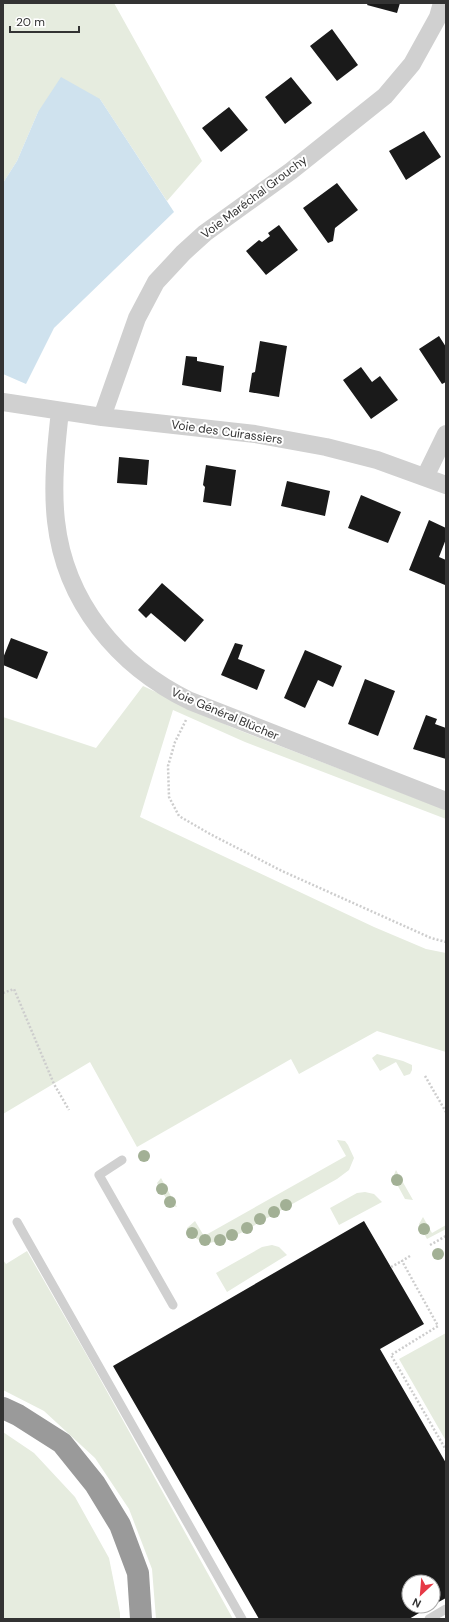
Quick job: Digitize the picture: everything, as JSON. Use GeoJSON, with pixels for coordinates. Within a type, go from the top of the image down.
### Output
{"type":"FeatureCollection","features":[{"type":"Feature","properties":{"kind":"highway"},"geometry":{"type":"LineString","coordinates":[[3,1408],[18,1415],[62,1443],[95,1484],[120,1525],[138,1573],[141,1619]]}},
{"type":"Feature","properties":{"kind":"street","name":"Voie Maréchal Grouchy"},"geometry":{"type":"LineString","coordinates":[[102,417],[137,318],[156,282],[183,253],[205,233],[291,170],[385,96],[412,64],[438,17],[442,3]]}},
{"type":"Feature","properties":{"kind":"street","name":"Voie des Cuirassiers"},"geometry":{"type":"LineString","coordinates":[[3,402],[102,417],[255,434],[333,449],[377,460],[446,485]]}},
{"type":"Feature","properties":{"kind":"street","name":"Voie Général Blücher"},"geometry":{"type":"LineString","coordinates":[[60,411],[55,460],[56,520],[61,548],[68,572],[80,598],[111,644],[151,679],[169,691],[190,701],[446,801]]}},
{"type":"Feature","properties":{"kind":"street"},"geometry":{"type":"LineString","coordinates":[[424,477],[446,434]]}},
{"type":"Feature","properties":{"kind":"lane"},"geometry":{"type":"LineString","coordinates":[[122,1160],[99,1175],[173,1305]]}},
{"type":"Feature","properties":{"kind":"lane"},"geometry":{"type":"LineString","coordinates":[[17,1222],[242,1619]]}},
{"type":"Feature","properties":{"kind":"lane"},"geometry":{"type":"LineString","coordinates":[[429,1619],[446,1609]]}},
{"type":"Feature","properties":{"kind":"path"},"geometry":{"type":"LineString","coordinates":[[190,701],[186,721],[175,742],[168,766],[169,797],[180,816],[210,834],[282,871],[431,938],[446,942]]}},
{"type":"Feature","properties":{"kind":"path"},"geometry":{"type":"LineString","coordinates":[[3,993],[14,989],[54,1084],[69,1110]]}},
{"type":"Feature","properties":{"kind":"path"},"geometry":{"type":"LineString","coordinates":[[425,1076],[446,1112]]}},
{"type":"Feature","properties":{"kind":"path"},"geometry":{"type":"LineString","coordinates":[[430,1245],[446,1236]]}},
{"type":"Feature","properties":{"kind":"path"},"geometry":{"type":"LineString","coordinates":[[391,1267],[410,1256]]}},
{"type":"Feature","properties":{"kind":"path"},"geometry":{"type":"LineString","coordinates":[[402,1261],[438,1326],[391,1355],[446,1450]]}},
{"type":"Feature","properties":{"kind":"shaded area"},"geometry":{"type":"Polygon","coordinates":[[[3,3],[114,3],[202,161],[167,201],[100,99],[38,112],[17,161],[3,183],[3,3]]]}},
{"type":"Feature","properties":{"kind":"shaded area"},"geometry":{"type":"Polygon","coordinates":[[[143,686],[231,727],[446,810],[446,819],[245,742],[173,710],[140,817],[374,927],[426,949],[446,953],[446,1052],[377,1031],[299,1074],[291,1059],[137,1147],[90,1062],[3,1114],[3,717],[96,748],[143,686]]]}},
{"type":"Feature","properties":{"kind":"shaded area"},"geometry":{"type":"Polygon","coordinates":[[[377,1054],[412,1065],[410,1074],[404,1076],[396,1062],[380,1071],[372,1058],[377,1054]]]}},
{"type":"Feature","properties":{"kind":"shaded area"},"geometry":{"type":"Polygon","coordinates":[[[337,1140],[345,1141],[354,1158],[349,1170],[337,1179],[230,1239],[209,1243],[200,1241],[187,1232],[187,1228],[195,1221],[204,1236],[346,1156],[337,1140]]]}},
{"type":"Feature","properties":{"kind":"shaded area"},"geometry":{"type":"Polygon","coordinates":[[[396,1170],[413,1200],[405,1199],[393,1177],[396,1170]]]}},
{"type":"Feature","properties":{"kind":"shaded area"},"geometry":{"type":"Polygon","coordinates":[[[161,1178],[177,1207],[170,1205],[157,1183],[161,1178]]]}},
{"type":"Feature","properties":{"kind":"shaded area"},"geometry":{"type":"Polygon","coordinates":[[[365,1192],[374,1194],[382,1202],[339,1225],[330,1208],[357,1193],[365,1192]]]}},
{"type":"Feature","properties":{"kind":"shaded area"},"geometry":{"type":"Polygon","coordinates":[[[423,1217],[432,1233],[446,1225],[446,1229],[427,1239],[419,1224],[423,1217]]]}},
{"type":"Feature","properties":{"kind":"shaded area"},"geometry":{"type":"Polygon","coordinates":[[[272,1245],[279,1247],[287,1255],[227,1292],[216,1273],[262,1247],[272,1245]]]}},
{"type":"Feature","properties":{"kind":"shaded area"},"geometry":{"type":"Polygon","coordinates":[[[27,1251],[89,1359],[233,1619],[156,1619],[152,1569],[129,1509],[95,1458],[44,1411],[3,1390],[3,1260],[6,1264],[27,1251]]]}},
{"type":"Feature","properties":{"kind":"shaded area"},"geometry":{"type":"Polygon","coordinates":[[[446,1333],[446,1441],[399,1359],[446,1333]]]}},
{"type":"Feature","properties":{"kind":"shaded area"},"geometry":{"type":"Polygon","coordinates":[[[3,1432],[34,1453],[75,1497],[109,1558],[120,1619],[3,1619],[3,1432]]]}},
{"type":"Feature","properties":{"kind":"water"},"geometry":{"type":"Polygon","coordinates":[[[61,77],[100,99],[174,212],[54,328],[26,384],[3,374],[3,183],[17,161],[38,112],[61,77]]]}},
{"type":"Feature","properties":{"kind":"building"},"geometry":{"type":"Polygon","coordinates":[[[368,3],[400,3],[397,13],[367,5],[368,3]]]}},
{"type":"Feature","properties":{"kind":"building"},"geometry":{"type":"Polygon","coordinates":[[[332,29],[358,65],[337,81],[310,46],[332,29]]]}},
{"type":"Feature","properties":{"kind":"building"},"geometry":{"type":"Polygon","coordinates":[[[291,77],[312,103],[285,124],[265,97],[291,77]]]}},
{"type":"Feature","properties":{"kind":"building"},"geometry":{"type":"Polygon","coordinates":[[[229,107],[248,130],[221,152],[202,128],[229,107]]]}},
{"type":"Feature","properties":{"kind":"building"},"geometry":{"type":"Polygon","coordinates":[[[424,131],[441,157],[406,180],[389,151],[424,131]]]}},
{"type":"Feature","properties":{"kind":"building"},"geometry":{"type":"Polygon","coordinates":[[[337,183],[358,210],[335,228],[333,241],[328,243],[303,208],[337,183]]]}},
{"type":"Feature","properties":{"kind":"building"},"geometry":{"type":"Polygon","coordinates":[[[279,225],[298,250],[266,275],[246,251],[259,240],[262,242],[270,236],[268,233],[279,225]]]}},
{"type":"Feature","properties":{"kind":"building"},"geometry":{"type":"Polygon","coordinates":[[[439,336],[446,347],[446,382],[442,384],[419,349],[439,336]]]}},
{"type":"Feature","properties":{"kind":"building"},"geometry":{"type":"Polygon","coordinates":[[[260,341],[287,346],[279,397],[249,392],[252,373],[255,372],[260,341]]]}},
{"type":"Feature","properties":{"kind":"building"},"geometry":{"type":"Polygon","coordinates":[[[186,356],[197,357],[197,361],[224,366],[221,392],[182,385],[186,356]]]}},
{"type":"Feature","properties":{"kind":"building"},"geometry":{"type":"Polygon","coordinates":[[[361,367],[372,382],[380,376],[398,400],[371,419],[343,380],[361,367]]]}},
{"type":"Feature","properties":{"kind":"building"},"geometry":{"type":"Polygon","coordinates":[[[119,457],[149,460],[147,485],[117,483],[119,457]]]}},
{"type":"Feature","properties":{"kind":"building"},"geometry":{"type":"Polygon","coordinates":[[[206,465],[236,470],[231,506],[203,502],[205,487],[203,485],[206,465]]]}},
{"type":"Feature","properties":{"kind":"building"},"geometry":{"type":"Polygon","coordinates":[[[287,481],[330,491],[325,516],[281,506],[287,481]]]}},
{"type":"Feature","properties":{"kind":"building"},"geometry":{"type":"Polygon","coordinates":[[[361,495],[401,512],[388,543],[348,528],[361,495]]]}},
{"type":"Feature","properties":{"kind":"building"},"geometry":{"type":"Polygon","coordinates":[[[429,520],[446,528],[446,539],[439,557],[446,560],[445,585],[409,570],[429,520]]]}},
{"type":"Feature","properties":{"kind":"building"},"geometry":{"type":"Polygon","coordinates":[[[162,583],[204,620],[185,642],[151,613],[146,618],[138,610],[162,583]]]}},
{"type":"Feature","properties":{"kind":"building"},"geometry":{"type":"Polygon","coordinates":[[[11,638],[48,652],[37,679],[3,665],[3,658],[11,638]]]}},
{"type":"Feature","properties":{"kind":"building"},"geometry":{"type":"Polygon","coordinates":[[[235,643],[243,645],[238,659],[265,670],[257,690],[221,675],[235,643]]]}},
{"type":"Feature","properties":{"kind":"building"},"geometry":{"type":"Polygon","coordinates":[[[305,650],[342,666],[333,687],[318,680],[305,708],[284,698],[305,650]]]}},
{"type":"Feature","properties":{"kind":"building"},"geometry":{"type":"Polygon","coordinates":[[[365,679],[395,691],[378,736],[348,724],[365,679]]]}},
{"type":"Feature","properties":{"kind":"building"},"geometry":{"type":"Polygon","coordinates":[[[426,715],[437,719],[435,724],[446,728],[446,759],[413,749],[426,715]]]}},
{"type":"Feature","properties":{"kind":"building"},"geometry":{"type":"Polygon","coordinates":[[[364,1221],[424,1324],[380,1349],[446,1463],[446,1598],[441,1601],[441,1574],[401,1574],[401,1614],[417,1614],[409,1619],[259,1619],[113,1366],[364,1221]]]}}]}
